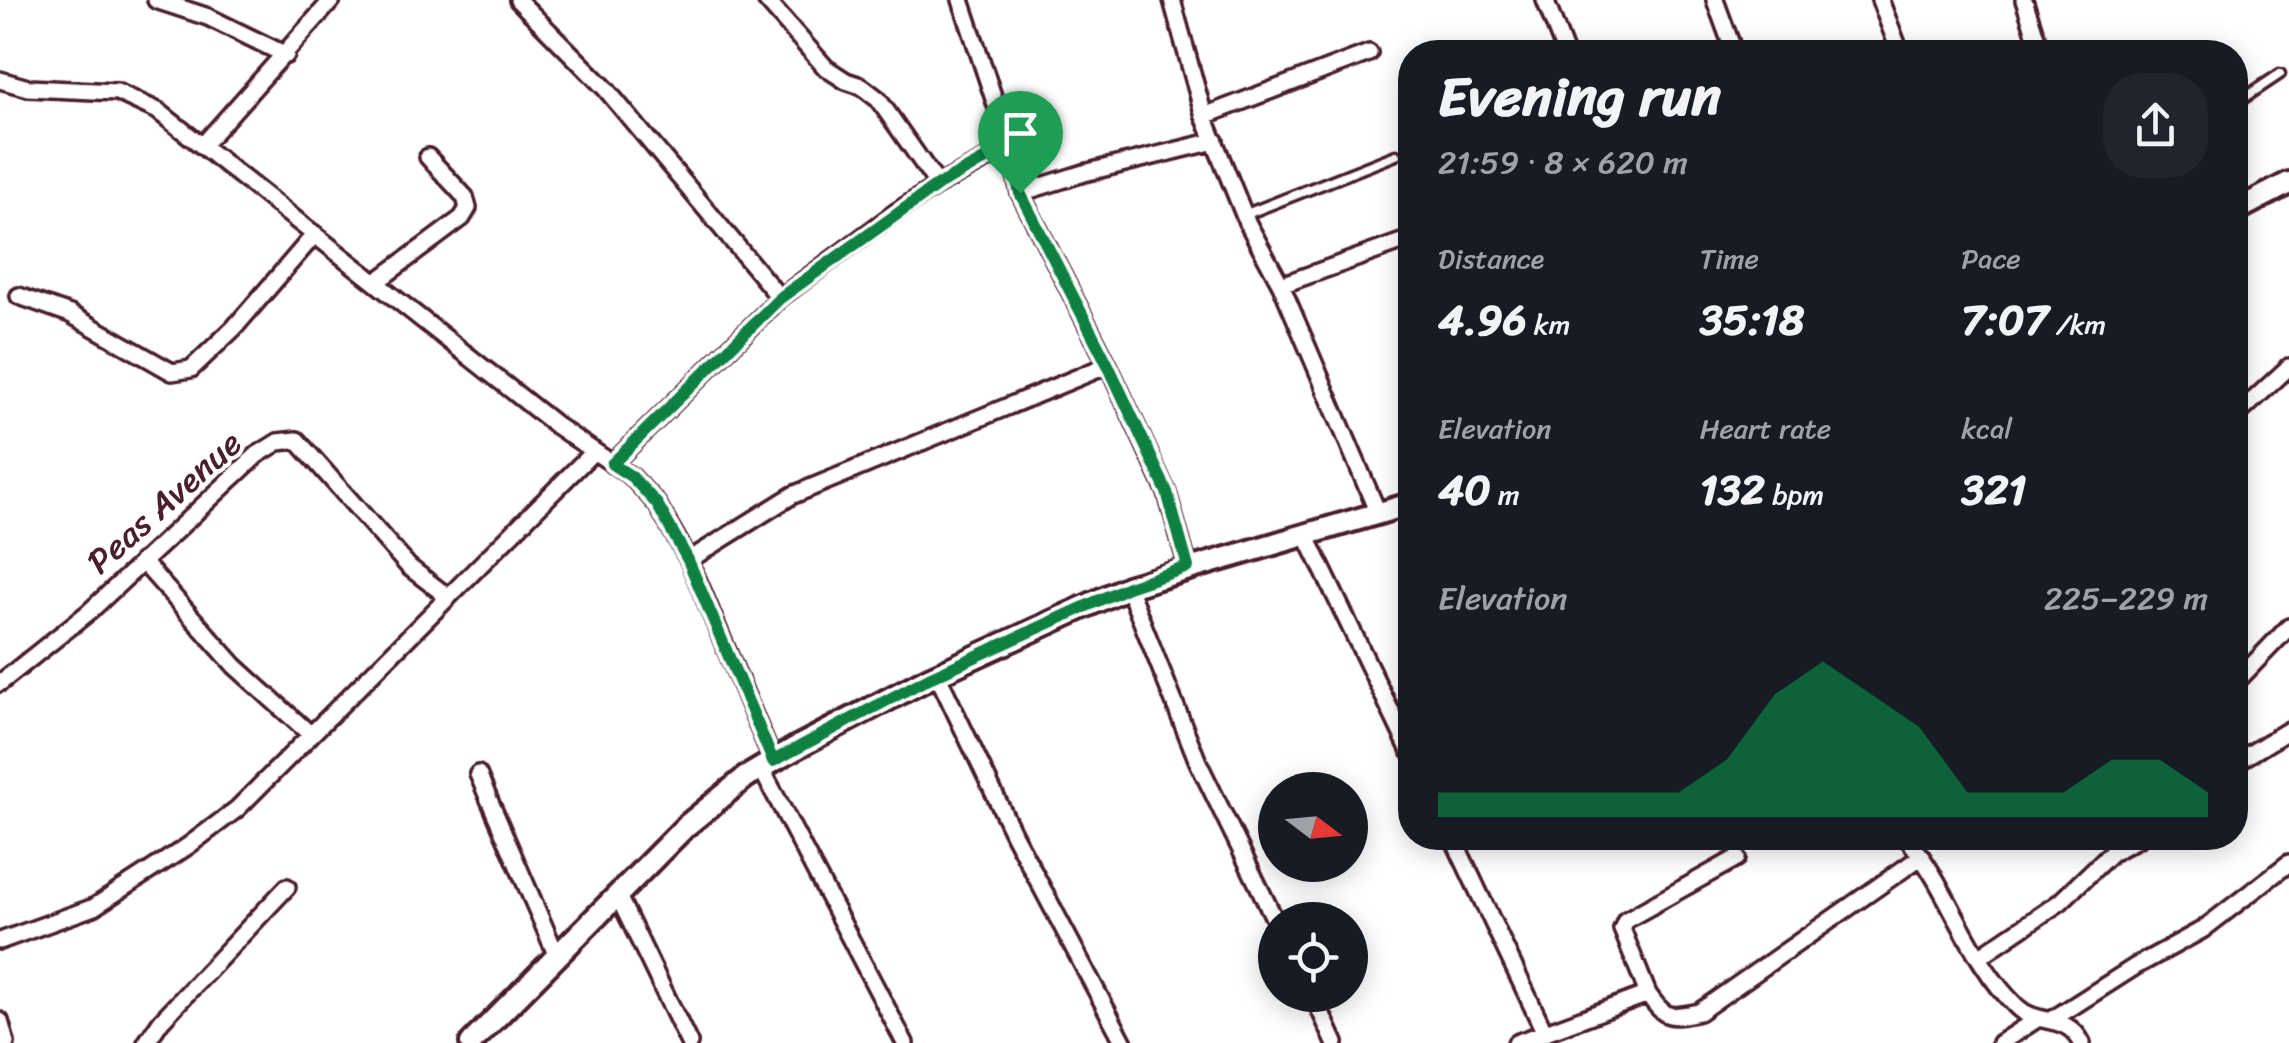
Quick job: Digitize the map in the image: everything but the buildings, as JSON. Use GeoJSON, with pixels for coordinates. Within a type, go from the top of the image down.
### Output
{"type":"FeatureCollection","features":[{"type":"Feature","properties":{"kind":"street"},"geometry":{"type":"LineString","coordinates":[[156,0],[208,17],[286,54]]}},
{"type":"Feature","properties":{"kind":"street"},"geometry":{"type":"LineString","coordinates":[[202,146],[332,0]]}},
{"type":"Feature","properties":{"kind":"street"},"geometry":{"type":"LineString","coordinates":[[518,0],[605,88],[780,298]]}},
{"type":"Feature","properties":{"kind":"street"},"geometry":{"type":"LineString","coordinates":[[766,0],[826,68],[878,99],[938,185]]}},
{"type":"Feature","properties":{"kind":"street"},"geometry":{"type":"LineString","coordinates":[[961,0],[1010,146],[1020,193],[1108,365],[1167,492],[1188,567]]}},
{"type":"Feature","properties":{"kind":"street"},"geometry":{"type":"LineString","coordinates":[[1172,0],[1204,116],[1244,216],[1281,285],[1378,513]]}},
{"type":"Feature","properties":{"kind":"street"},"geometry":{"type":"LineString","coordinates":[[1545,0],[1560,40]]}},
{"type":"Feature","properties":{"kind":"street"},"geometry":{"type":"LineString","coordinates":[[1716,0],[1730,40]]}},
{"type":"Feature","properties":{"kind":"street"},"geometry":{"type":"LineString","coordinates":[[1880,0],[1895,40]]}},
{"type":"Feature","properties":{"kind":"street"},"geometry":{"type":"LineString","coordinates":[[2024,0],[2037,40]]}},
{"type":"Feature","properties":{"kind":"street"},"geometry":{"type":"LineString","coordinates":[[1204,116],[1369,53]]}},
{"type":"Feature","properties":{"kind":"street"},"geometry":{"type":"LineString","coordinates":[[0,80],[28,88],[117,92],[158,112],[557,426],[632,477],[657,504],[688,560],[767,765],[905,1043]]}},
{"type":"Feature","properties":{"kind":"street"},"geometry":{"type":"LineString","coordinates":[[1020,193],[1214,141]]}},
{"type":"Feature","properties":{"kind":"street"},"geometry":{"type":"LineString","coordinates":[[612,464],[780,298],[938,185],[1010,146]]}},
{"type":"Feature","properties":{"kind":"street"},"geometry":{"type":"LineString","coordinates":[[376,282],[462,218],[468,208],[465,196],[428,157]]}},
{"type":"Feature","properties":{"kind":"street"},"geometry":{"type":"LineString","coordinates":[[2248,204],[2289,183]]}},
{"type":"Feature","properties":{"kind":"street"},"geometry":{"type":"LineString","coordinates":[[20,296],[70,314],[172,372],[191,370],[234,328],[316,234]]}},
{"type":"Feature","properties":{"kind":"street"},"geometry":{"type":"LineString","coordinates":[[1281,285],[1398,242]]}},
{"type":"Feature","properties":{"kind":"street"},"geometry":{"type":"LineString","coordinates":[[688,560],[794,495],[1108,365]]}},
{"type":"Feature","properties":{"kind":"street"},"geometry":{"type":"LineString","coordinates":[[2248,406],[2289,367]]}},
{"type":"Feature","properties":{"kind":"street","name":"Peas Avenue"},"geometry":{"type":"LineString","coordinates":[[0,683],[89,612],[257,455],[278,442],[298,440],[409,567],[448,597]]}},
{"type":"Feature","properties":{"kind":"street"},"geometry":{"type":"LineString","coordinates":[[0,941],[94,907],[238,809],[594,451]]}},
{"type":"Feature","properties":{"kind":"street"},"geometry":{"type":"LineString","coordinates":[[475,1041],[556,954],[686,826],[767,765],[938,674],[1128,587],[1398,507]]}},
{"type":"Feature","properties":{"kind":"street"},"geometry":{"type":"LineString","coordinates":[[1305,533],[1398,727]]}},
{"type":"Feature","properties":{"kind":"street"},"geometry":{"type":"LineString","coordinates":[[142,561],[235,666],[310,734]]}},
{"type":"Feature","properties":{"kind":"street"},"geometry":{"type":"LineString","coordinates":[[1128,587],[1198,762],[1266,902]]}},
{"type":"Feature","properties":{"kind":"street"},"geometry":{"type":"LineString","coordinates":[[2248,670],[2289,628]]}},
{"type":"Feature","properties":{"kind":"street"},"geometry":{"type":"LineString","coordinates":[[938,674],[1014,835],[1124,1043]]}},
{"type":"Feature","properties":{"kind":"street"},"geometry":{"type":"LineString","coordinates":[[2248,755],[2289,730]]}},
{"type":"Feature","properties":{"kind":"street"},"geometry":{"type":"LineString","coordinates":[[478,774],[556,954]]}},
{"type":"Feature","properties":{"kind":"street"},"geometry":{"type":"LineString","coordinates":[[1459,850],[1553,1036]]}},
{"type":"Feature","properties":{"kind":"street"},"geometry":{"type":"LineString","coordinates":[[1917,850],[1979,957],[2018,1008],[2078,1034],[2082,1043]]}},
{"type":"Feature","properties":{"kind":"street"},"geometry":{"type":"LineString","coordinates":[[1979,957],[2060,902],[2110,850]]}},
{"type":"Feature","properties":{"kind":"street"},"geometry":{"type":"LineString","coordinates":[[1737,858],[1626,920],[1622,929],[1648,994],[1661,1012],[1673,1018],[1699,1012],[1922,856]]}},
{"type":"Feature","properties":{"kind":"street"},"geometry":{"type":"LineString","coordinates":[[2000,1043],[2202,930],[2289,863]]}},
{"type":"Feature","properties":{"kind":"street"},"geometry":{"type":"LineString","coordinates":[[146,1043],[161,1021],[286,886]]}},
{"type":"Feature","properties":{"kind":"street"},"geometry":{"type":"LineString","coordinates":[[618,894],[689,1043]]}},
{"type":"Feature","properties":{"kind":"street"},"geometry":{"type":"LineString","coordinates":[[1516,1043],[1553,1036],[1648,994]]}},
{"type":"Feature","properties":{"kind":"street"},"geometry":{"type":"LineString","coordinates":[[1321,1012],[1335,1043]]}},
{"type":"Feature","properties":{"kind":"street"},"geometry":{"type":"LineString","coordinates":[[0,1021],[6,1043]]}},
{"type":"Feature","properties":{"kind":"lane"},"geometry":{"type":"LineString","coordinates":[[2248,95],[2280,74]]}},
{"type":"Feature","properties":{"kind":"lane"},"geometry":{"type":"LineString","coordinates":[[1244,216],[1396,155]]}},
{"type":"Feature","properties":{"kind":"route"},"geometry":{"type":"LineString","coordinates":[[1010,146],[1020,193],[1108,365],[1167,492],[1188,567],[1128,587],[929,678],[773,761],[688,560],[657,504],[632,477],[612,464],[780,298],[896,212],[1010,146]]}}]}
